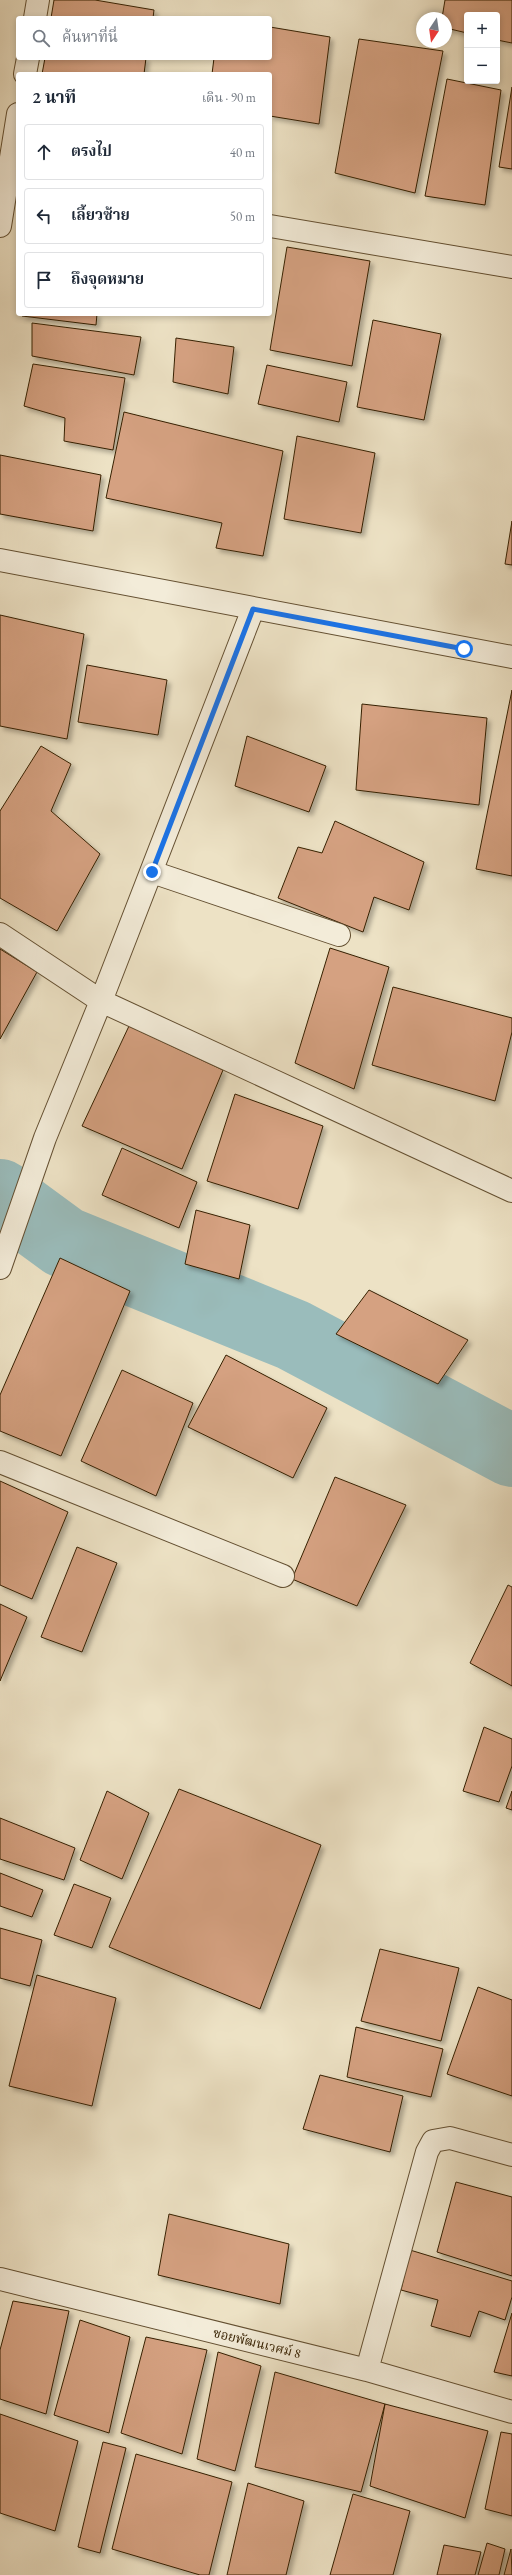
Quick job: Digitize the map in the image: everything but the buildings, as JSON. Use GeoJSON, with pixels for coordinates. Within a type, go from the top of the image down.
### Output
{"type":"FeatureCollection","features":[{"type":"Feature","properties":{"kind":"street"},"geometry":{"type":"LineString","coordinates":[[35,16],[38,0]]}},
{"type":"Feature","properties":{"kind":"street"},"geometry":{"type":"LineString","coordinates":[[25,72],[28,60]]}},
{"type":"Feature","properties":{"kind":"street"},"geometry":{"type":"LineString","coordinates":[[0,226],[12,183],[16,137]]}},
{"type":"Feature","properties":{"kind":"street"},"geometry":{"type":"LineString","coordinates":[[272,226],[512,267]]}},
{"type":"Feature","properties":{"kind":"street"},"geometry":{"type":"LineString","coordinates":[[0,560],[512,657]]}},
{"type":"Feature","properties":{"kind":"street"},"geometry":{"type":"LineString","coordinates":[[0,1268],[44,1138],[101,1001],[152,872],[253,609]]}},
{"type":"Feature","properties":{"kind":"street"},"geometry":{"type":"LineString","coordinates":[[152,872],[339,934]]}},
{"type":"Feature","properties":{"kind":"street"},"geometry":{"type":"LineString","coordinates":[[0,934],[101,1001],[512,1191]]}},
{"type":"Feature","properties":{"kind":"street"},"geometry":{"type":"LineString","coordinates":[[0,1462],[283,1576]]}},
{"type":"Feature","properties":{"kind":"street"},"geometry":{"type":"LineString","coordinates":[[367,2370],[427,2152],[433,2141],[450,2138],[512,2155]]}},
{"type":"Feature","properties":{"kind":"street","name":"ซอยพัฒนเวศม์ 8"},"geometry":{"type":"LineString","coordinates":[[0,2279],[367,2370],[512,2412]]}},
{"type":"Feature","properties":{"kind":"waterway"},"geometry":{"type":"LineString","coordinates":[[0,1195],[64,1242],[293,1335],[512,1451]]}},
{"type":"Feature","properties":{"kind":"route"},"geometry":{"type":"LineString","coordinates":[[152,872],[253,609],[464,649]]}}]}
